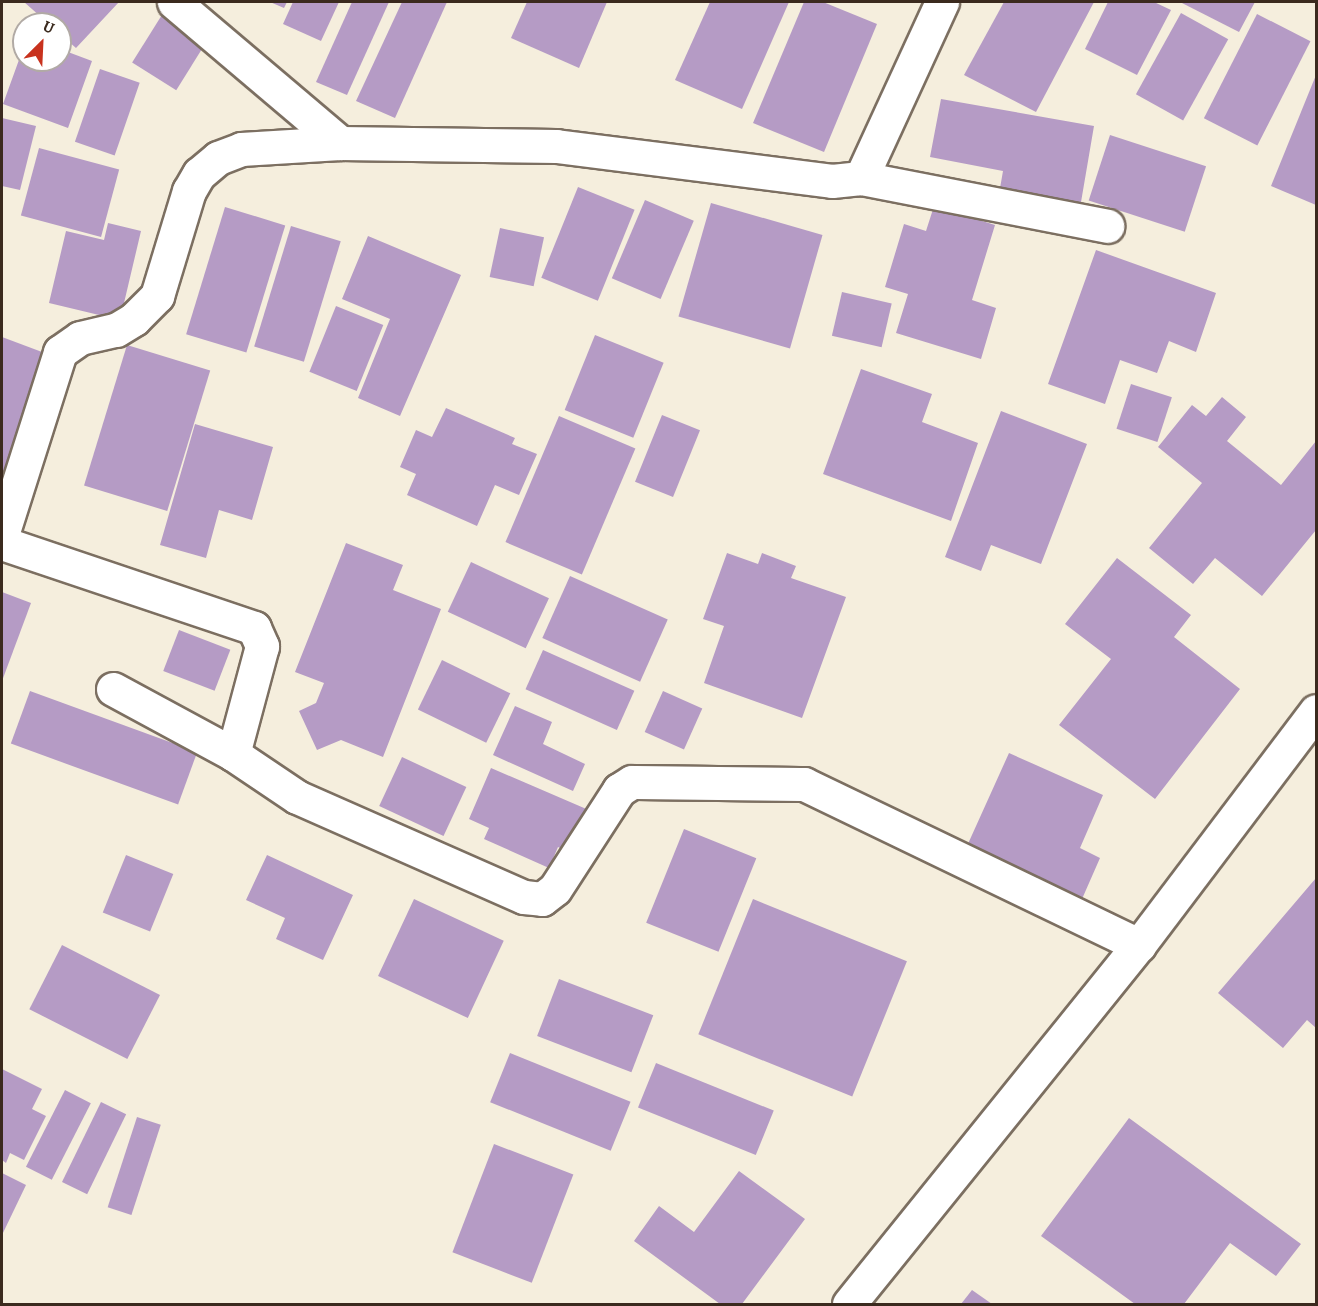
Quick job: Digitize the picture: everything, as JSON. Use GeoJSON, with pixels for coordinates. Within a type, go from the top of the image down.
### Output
{"type":"FeatureCollection","features":[{"type":"Feature","properties":{"kind":"street"},"geometry":{"type":"LineString","coordinates":[[174,2],[340,143]]}},
{"type":"Feature","properties":{"kind":"street"},"geometry":{"type":"LineString","coordinates":[[861,178],[942,2]]}},
{"type":"Feature","properties":{"kind":"street"},"geometry":{"type":"LineString","coordinates":[[2,535],[60,352],[80,338],[116,330],[134,320],[157,296],[189,191],[199,174],[218,158],[242,149],[340,143],[556,146],[832,181],[848,177],[861,178],[1107,226]]}},
{"type":"Feature","properties":{"kind":"street"},"geometry":{"type":"LineString","coordinates":[[2,543],[254,628],[262,646],[233,754]]}},
{"type":"Feature","properties":{"kind":"street"},"geometry":{"type":"LineString","coordinates":[[113,689],[233,754],[297,797],[535,900],[555,889],[620,790],[632,782],[804,784],[1139,945]]}},
{"type":"Feature","properties":{"kind":"street"},"geometry":{"type":"LineString","coordinates":[[849,1305],[1139,945],[1317,711]]}},
{"type":"Feature","properties":{"kind":"building"},"geometry":{"type":"Polygon","coordinates":[[[24,2],[119,2],[76,48],[72,44],[72,12],[35,12],[24,2]]]}},
{"type":"Feature","properties":{"kind":"building"},"geometry":{"type":"Polygon","coordinates":[[[270,2],[287,2],[284,8],[270,2]]]}},
{"type":"Feature","properties":{"kind":"building"},"geometry":{"type":"Polygon","coordinates":[[[293,2],[339,2],[321,41],[283,24],[293,2]]]}},
{"type":"Feature","properties":{"kind":"building"},"geometry":{"type":"Polygon","coordinates":[[[352,2],[389,2],[347,95],[316,82],[352,2]]]}},
{"type":"Feature","properties":{"kind":"building"},"geometry":{"type":"Polygon","coordinates":[[[402,2],[447,2],[395,118],[356,101],[402,2]]]}},
{"type":"Feature","properties":{"kind":"building"},"geometry":{"type":"Polygon","coordinates":[[[527,2],[607,2],[579,68],[511,38],[527,2]]]}},
{"type":"Feature","properties":{"kind":"building"},"geometry":{"type":"Polygon","coordinates":[[[710,2],[789,2],[742,109],[675,80],[710,2]]]}},
{"type":"Feature","properties":{"kind":"building"},"geometry":{"type":"Polygon","coordinates":[[[804,2],[823,2],[877,24],[824,152],[753,123],[804,2]]]}},
{"type":"Feature","properties":{"kind":"building"},"geometry":{"type":"Polygon","coordinates":[[[1004,2],[1094,2],[1036,112],[964,75],[1004,2]]]}},
{"type":"Feature","properties":{"kind":"building"},"geometry":{"type":"Polygon","coordinates":[[[1108,2],[1154,2],[1171,10],[1137,75],[1085,49],[1108,2]]]}},
{"type":"Feature","properties":{"kind":"building"},"geometry":{"type":"Polygon","coordinates":[[[1180,2],[1255,2],[1239,32],[1180,2]]]}},
{"type":"Feature","properties":{"kind":"building"},"geometry":{"type":"Polygon","coordinates":[[[165,10],[209,38],[176,90],[132,63],[165,10]]]}},
{"type":"Feature","properties":{"kind":"building"},"geometry":{"type":"Polygon","coordinates":[[[1181,13],[1228,39],[1183,121],[1136,94],[1181,13]]]}},
{"type":"Feature","properties":{"kind":"building"},"geometry":{"type":"Polygon","coordinates":[[[1257,14],[1310,41],[1257,145],[1204,118],[1257,14]]]}},
{"type":"Feature","properties":{"kind":"building"},"geometry":{"type":"Polygon","coordinates":[[[72,54],[92,61],[68,128],[3,104],[15,72],[72,72],[72,54]]]}},
{"type":"Feature","properties":{"kind":"building"},"geometry":{"type":"Polygon","coordinates":[[[100,69],[140,83],[115,155],[75,142],[100,69]]]}},
{"type":"Feature","properties":{"kind":"building"},"geometry":{"type":"Polygon","coordinates":[[[1316,75],[1316,205],[1271,186],[1316,75]]]}},
{"type":"Feature","properties":{"kind":"building"},"geometry":{"type":"Polygon","coordinates":[[[941,99],[1094,126],[1080,208],[999,194],[1003,171],[930,157],[941,99]]]}},
{"type":"Feature","properties":{"kind":"building"},"geometry":{"type":"Polygon","coordinates":[[[2,118],[36,126],[20,190],[2,186],[2,118]]]}},
{"type":"Feature","properties":{"kind":"building"},"geometry":{"type":"Polygon","coordinates":[[[1110,135],[1206,166],[1185,232],[1089,201],[1110,135]]]}},
{"type":"Feature","properties":{"kind":"building"},"geometry":{"type":"Polygon","coordinates":[[[39,148],[119,169],[101,237],[21,216],[39,148]]]}},
{"type":"Feature","properties":{"kind":"building"},"geometry":{"type":"Polygon","coordinates":[[[578,187],[635,210],[598,301],[541,278],[578,187]]]}},
{"type":"Feature","properties":{"kind":"building"},"geometry":{"type":"Polygon","coordinates":[[[645,200],[694,221],[661,299],[612,278],[645,200]]]}},
{"type":"Feature","properties":{"kind":"building"},"geometry":{"type":"Polygon","coordinates":[[[711,203],[823,235],[790,348],[678,316],[711,203]]]}},
{"type":"Feature","properties":{"kind":"building"},"geometry":{"type":"Polygon","coordinates":[[[934,206],[995,225],[972,300],[996,308],[981,359],[896,333],[908,294],[885,287],[904,224],[926,231],[934,206]]]}},
{"type":"Feature","properties":{"kind":"building"},"geometry":{"type":"Polygon","coordinates":[[[225,207],[285,225],[246,353],[186,334],[225,207]]]}},
{"type":"Feature","properties":{"kind":"building"},"geometry":{"type":"Polygon","coordinates":[[[108,223],[141,231],[120,320],[49,303],[66,231],[104,240],[108,223]]]}},
{"type":"Feature","properties":{"kind":"building"},"geometry":{"type":"Polygon","coordinates":[[[291,226],[341,241],[304,362],[254,346],[291,226]]]}},
{"type":"Feature","properties":{"kind":"building"},"geometry":{"type":"Polygon","coordinates":[[[500,228],[544,237],[534,286],[490,277],[500,228]]]}},
{"type":"Feature","properties":{"kind":"building"},"geometry":{"type":"Polygon","coordinates":[[[368,236],[461,275],[400,416],[358,398],[390,319],[342,299],[368,236]]]}},
{"type":"Feature","properties":{"kind":"building"},"geometry":{"type":"Polygon","coordinates":[[[1096,250],[1216,293],[1196,352],[1169,341],[1157,373],[1120,360],[1105,404],[1048,384],[1096,250]]]}},
{"type":"Feature","properties":{"kind":"building"},"geometry":{"type":"Polygon","coordinates":[[[842,292],[892,303],[882,347],[832,336],[842,292]]]}},
{"type":"Feature","properties":{"kind":"building"},"geometry":{"type":"Polygon","coordinates":[[[336,306],[383,325],[357,391],[309,372],[336,306]]]}},
{"type":"Feature","properties":{"kind":"building"},"geometry":{"type":"Polygon","coordinates":[[[595,335],[664,363],[633,438],[565,410],[595,335]]]}},
{"type":"Feature","properties":{"kind":"building"},"geometry":{"type":"Polygon","coordinates":[[[2,337],[50,355],[2,483],[2,337]]]}},
{"type":"Feature","properties":{"kind":"building"},"geometry":{"type":"Polygon","coordinates":[[[127,345],[210,370],[167,511],[84,486],[127,345]]]}},
{"type":"Feature","properties":{"kind":"building"},"geometry":{"type":"Polygon","coordinates":[[[861,369],[932,394],[922,422],[978,443],[951,521],[823,474],[861,369]]]}},
{"type":"Feature","properties":{"kind":"building"},"geometry":{"type":"Polygon","coordinates":[[[1131,384],[1172,397],[1157,442],[1116,429],[1131,384]]]}},
{"type":"Feature","properties":{"kind":"building"},"geometry":{"type":"Polygon","coordinates":[[[1222,397],[1246,417],[1227,441],[1281,485],[1316,441],[1316,530],[1262,596],[1215,558],[1193,584],[1149,548],[1202,483],[1158,447],[1192,405],[1206,416],[1222,397]]]}},
{"type":"Feature","properties":{"kind":"building"},"geometry":{"type":"Polygon","coordinates":[[[446,408],[515,438],[512,444],[537,454],[519,495],[495,485],[477,526],[407,495],[416,474],[400,467],[416,430],[432,437],[446,408]]]}},
{"type":"Feature","properties":{"kind":"building"},"geometry":{"type":"Polygon","coordinates":[[[1001,411],[1087,444],[1041,564],[991,545],[981,571],[945,557],[1001,411]]]}},
{"type":"Feature","properties":{"kind":"building"},"geometry":{"type":"Polygon","coordinates":[[[662,415],[700,430],[673,497],[635,482],[662,415]]]}},
{"type":"Feature","properties":{"kind":"building"},"geometry":{"type":"Polygon","coordinates":[[[559,416],[635,448],[582,575],[505,542],[559,416]]]}},
{"type":"Feature","properties":{"kind":"building"},"geometry":{"type":"Polygon","coordinates":[[[195,424],[273,447],[252,520],[219,510],[206,558],[160,545],[195,424]]]}},
{"type":"Feature","properties":{"kind":"building"},"geometry":{"type":"Polygon","coordinates":[[[346,543],[403,565],[393,590],[441,609],[383,757],[341,740],[317,750],[299,711],[316,703],[324,683],[295,672],[346,543]]]}},
{"type":"Feature","properties":{"kind":"building"},"geometry":{"type":"Polygon","coordinates":[[[727,553],[758,564],[762,553],[796,566],[791,578],[846,597],[802,718],[704,683],[724,626],[703,619],[727,553]]]}},
{"type":"Feature","properties":{"kind":"building"},"geometry":{"type":"Polygon","coordinates":[[[1117,558],[1191,615],[1174,637],[1240,689],[1155,799],[1059,725],[1111,659],[1065,624],[1117,558]]]}},
{"type":"Feature","properties":{"kind":"building"},"geometry":{"type":"Polygon","coordinates":[[[471,562],[549,598],[526,648],[448,612],[471,562]]]}},
{"type":"Feature","properties":{"kind":"building"},"geometry":{"type":"Polygon","coordinates":[[[570,576],[668,620],[640,682],[542,638],[570,576]]]}},
{"type":"Feature","properties":{"kind":"building"},"geometry":{"type":"Polygon","coordinates":[[[2,592],[31,603],[2,681],[2,592]]]}},
{"type":"Feature","properties":{"kind":"building"},"geometry":{"type":"Polygon","coordinates":[[[179,630],[230,650],[215,691],[163,671],[179,630]]]}},
{"type":"Feature","properties":{"kind":"building"},"geometry":{"type":"Polygon","coordinates":[[[543,650],[634,691],[617,730],[526,689],[543,650]]]}},
{"type":"Feature","properties":{"kind":"building"},"geometry":{"type":"Polygon","coordinates":[[[442,660],[510,693],[486,743],[418,709],[442,660]]]}},
{"type":"Feature","properties":{"kind":"building"},"geometry":{"type":"Polygon","coordinates":[[[30,691],[197,752],[178,805],[11,744],[30,691]]]}},
{"type":"Feature","properties":{"kind":"building"},"geometry":{"type":"Polygon","coordinates":[[[663,691],[702,708],[684,750],[645,732],[663,691]]]}},
{"type":"Feature","properties":{"kind":"building"},"geometry":{"type":"Polygon","coordinates":[[[515,706],[552,722],[543,744],[585,764],[573,791],[493,755],[515,706]]]}},
{"type":"Feature","properties":{"kind":"building"},"geometry":{"type":"Polygon","coordinates":[[[1009,753],[1103,795],[1080,848],[1100,858],[1082,899],[967,846],[1009,753]]]}},
{"type":"Feature","properties":{"kind":"building"},"geometry":{"type":"Polygon","coordinates":[[[402,757],[466,787],[444,836],[379,806],[402,757]]]}},
{"type":"Feature","properties":{"kind":"building"},"geometry":{"type":"Polygon","coordinates":[[[491,768],[591,811],[572,854],[558,847],[549,868],[484,839],[489,828],[469,819],[491,768]]]}},
{"type":"Feature","properties":{"kind":"building"},"geometry":{"type":"Polygon","coordinates":[[[684,829],[756,858],[718,952],[646,923],[684,829]]]}},
{"type":"Feature","properties":{"kind":"building"},"geometry":{"type":"Polygon","coordinates":[[[126,855],[173,874],[150,932],[103,912],[126,855]]]}},
{"type":"Feature","properties":{"kind":"building"},"geometry":{"type":"Polygon","coordinates":[[[267,855],[353,895],[323,960],[276,939],[285,918],[246,900],[267,855]]]}},
{"type":"Feature","properties":{"kind":"building"},"geometry":{"type":"Polygon","coordinates":[[[1316,878],[1316,1028],[1307,1020],[1283,1048],[1218,993],[1316,878]]]}},
{"type":"Feature","properties":{"kind":"building"},"geometry":{"type":"Polygon","coordinates":[[[414,899],[504,941],[468,1018],[378,976],[414,899]]]}},
{"type":"Feature","properties":{"kind":"building"},"geometry":{"type":"Polygon","coordinates":[[[753,899],[907,961],[852,1097],[698,1034],[753,899]]]}},
{"type":"Feature","properties":{"kind":"building"},"geometry":{"type":"Polygon","coordinates":[[[62,945],[160,995],[127,1059],[29,1009],[62,945]]]}},
{"type":"Feature","properties":{"kind":"building"},"geometry":{"type":"Polygon","coordinates":[[[559,979],[653,1015],[631,1072],[537,1036],[559,979]]]}},
{"type":"Feature","properties":{"kind":"building"},"geometry":{"type":"Polygon","coordinates":[[[510,1053],[631,1102],[611,1151],[490,1102],[510,1053]]]}},
{"type":"Feature","properties":{"kind":"building"},"geometry":{"type":"Polygon","coordinates":[[[656,1063],[774,1111],[756,1155],[638,1108],[656,1063]]]}},
{"type":"Feature","properties":{"kind":"building"},"geometry":{"type":"Polygon","coordinates":[[[2,1069],[42,1089],[32,1109],[46,1116],[24,1160],[10,1153],[6,1163],[2,1160],[2,1069]]]}},
{"type":"Feature","properties":{"kind":"building"},"geometry":{"type":"Polygon","coordinates":[[[65,1090],[91,1103],[52,1180],[26,1167],[65,1090]]]}},
{"type":"Feature","properties":{"kind":"building"},"geometry":{"type":"Polygon","coordinates":[[[101,1102],[126,1114],[87,1194],[62,1182],[101,1102]]]}},
{"type":"Feature","properties":{"kind":"building"},"geometry":{"type":"Polygon","coordinates":[[[137,1117],[161,1125],[131,1215],[108,1207],[137,1117]]]}},
{"type":"Feature","properties":{"kind":"building"},"geometry":{"type":"Polygon","coordinates":[[[1129,1118],[1301,1244],[1276,1276],[1230,1243],[1184,1304],[1135,1304],[1041,1236],[1129,1118]]]}},
{"type":"Feature","properties":{"kind":"building"},"geometry":{"type":"Polygon","coordinates":[[[494,1144],[573,1174],[532,1283],[452,1252],[494,1144]]]}},
{"type":"Feature","properties":{"kind":"building"},"geometry":{"type":"Polygon","coordinates":[[[739,1171],[805,1219],[742,1304],[720,1304],[634,1241],[659,1206],[694,1232],[739,1171]]]}},
{"type":"Feature","properties":{"kind":"building"},"geometry":{"type":"Polygon","coordinates":[[[2,1173],[26,1185],[2,1235],[2,1173]]]}},
{"type":"Feature","properties":{"kind":"building"},"geometry":{"type":"Polygon","coordinates":[[[972,1290],[992,1304],[961,1304],[972,1290]]]}}]}
